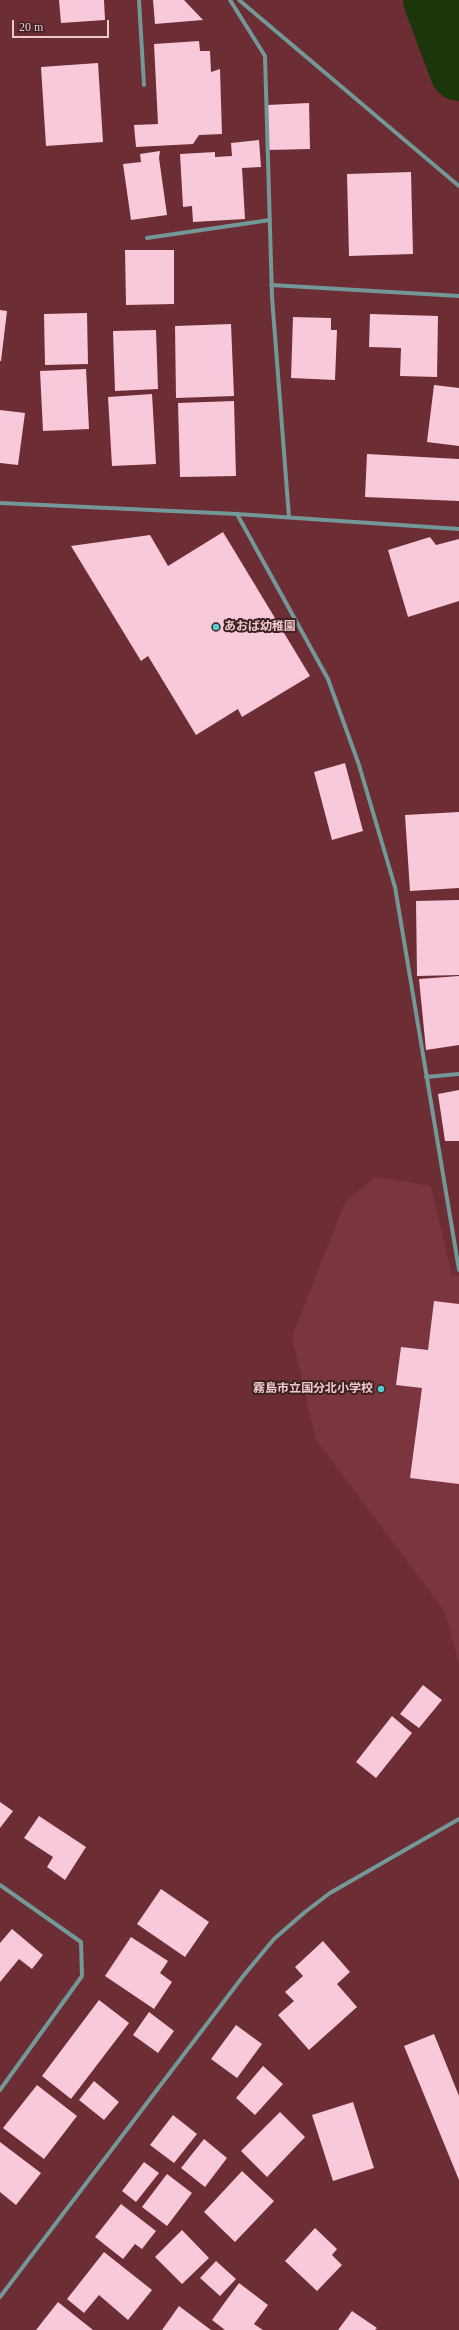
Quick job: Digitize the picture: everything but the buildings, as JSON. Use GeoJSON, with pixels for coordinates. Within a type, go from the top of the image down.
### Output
{"type":"FeatureCollection","features":[{"type":"Feature","properties":{"kind":"street"},"geometry":{"type":"LineString","coordinates":[[139,0],[144,85]]}},
{"type":"Feature","properties":{"kind":"street"},"geometry":{"type":"LineString","coordinates":[[230,0],[265,56],[271,285],[289,517]]}},
{"type":"Feature","properties":{"kind":"street"},"geometry":{"type":"LineString","coordinates":[[240,0],[459,186]]}},
{"type":"Feature","properties":{"kind":"street"},"geometry":{"type":"LineString","coordinates":[[147,238],[270,220]]}},
{"type":"Feature","properties":{"kind":"street"},"geometry":{"type":"LineString","coordinates":[[271,285],[459,296]]}},
{"type":"Feature","properties":{"kind":"street"},"geometry":{"type":"LineString","coordinates":[[0,503],[237,514],[459,529]]}},
{"type":"Feature","properties":{"kind":"street"},"geometry":{"type":"LineString","coordinates":[[237,514],[328,678],[359,765],[395,887],[459,1270]]}},
{"type":"Feature","properties":{"kind":"street"},"geometry":{"type":"LineString","coordinates":[[426,1077],[459,1074]]}},
{"type":"Feature","properties":{"kind":"street"},"geometry":{"type":"LineString","coordinates":[[0,2297],[244,1975],[274,1939],[330,1893],[459,1819]]}},
{"type":"Feature","properties":{"kind":"street"},"geometry":{"type":"LineString","coordinates":[[0,1885],[81,1942],[82,1976],[0,2090]]}},
{"type":"Feature","properties":{"kind":"shaded area","name":"霧島市立国分北小学校"},"geometry":{"type":"Polygon","coordinates":[[[375,1177],[431,1186],[452,1276],[459,1276],[459,1664],[445,1612],[316,1440],[292,1337],[344,1204],[375,1177]]]}},
{"type":"Feature","properties":{"kind":"waterway"},"geometry":{"type":"LineString","coordinates":[[432,0],[459,72]]}},
{"type":"Feature","properties":{"kind":"place","name":"あおば幼稚園"},"geometry":{"type":"Point","coordinates":[216,627]}},
{"type":"Feature","properties":{"kind":"place","name":"霧島市立国分北小学校"},"geometry":{"type":"Point","coordinates":[381,1389]}}]}
